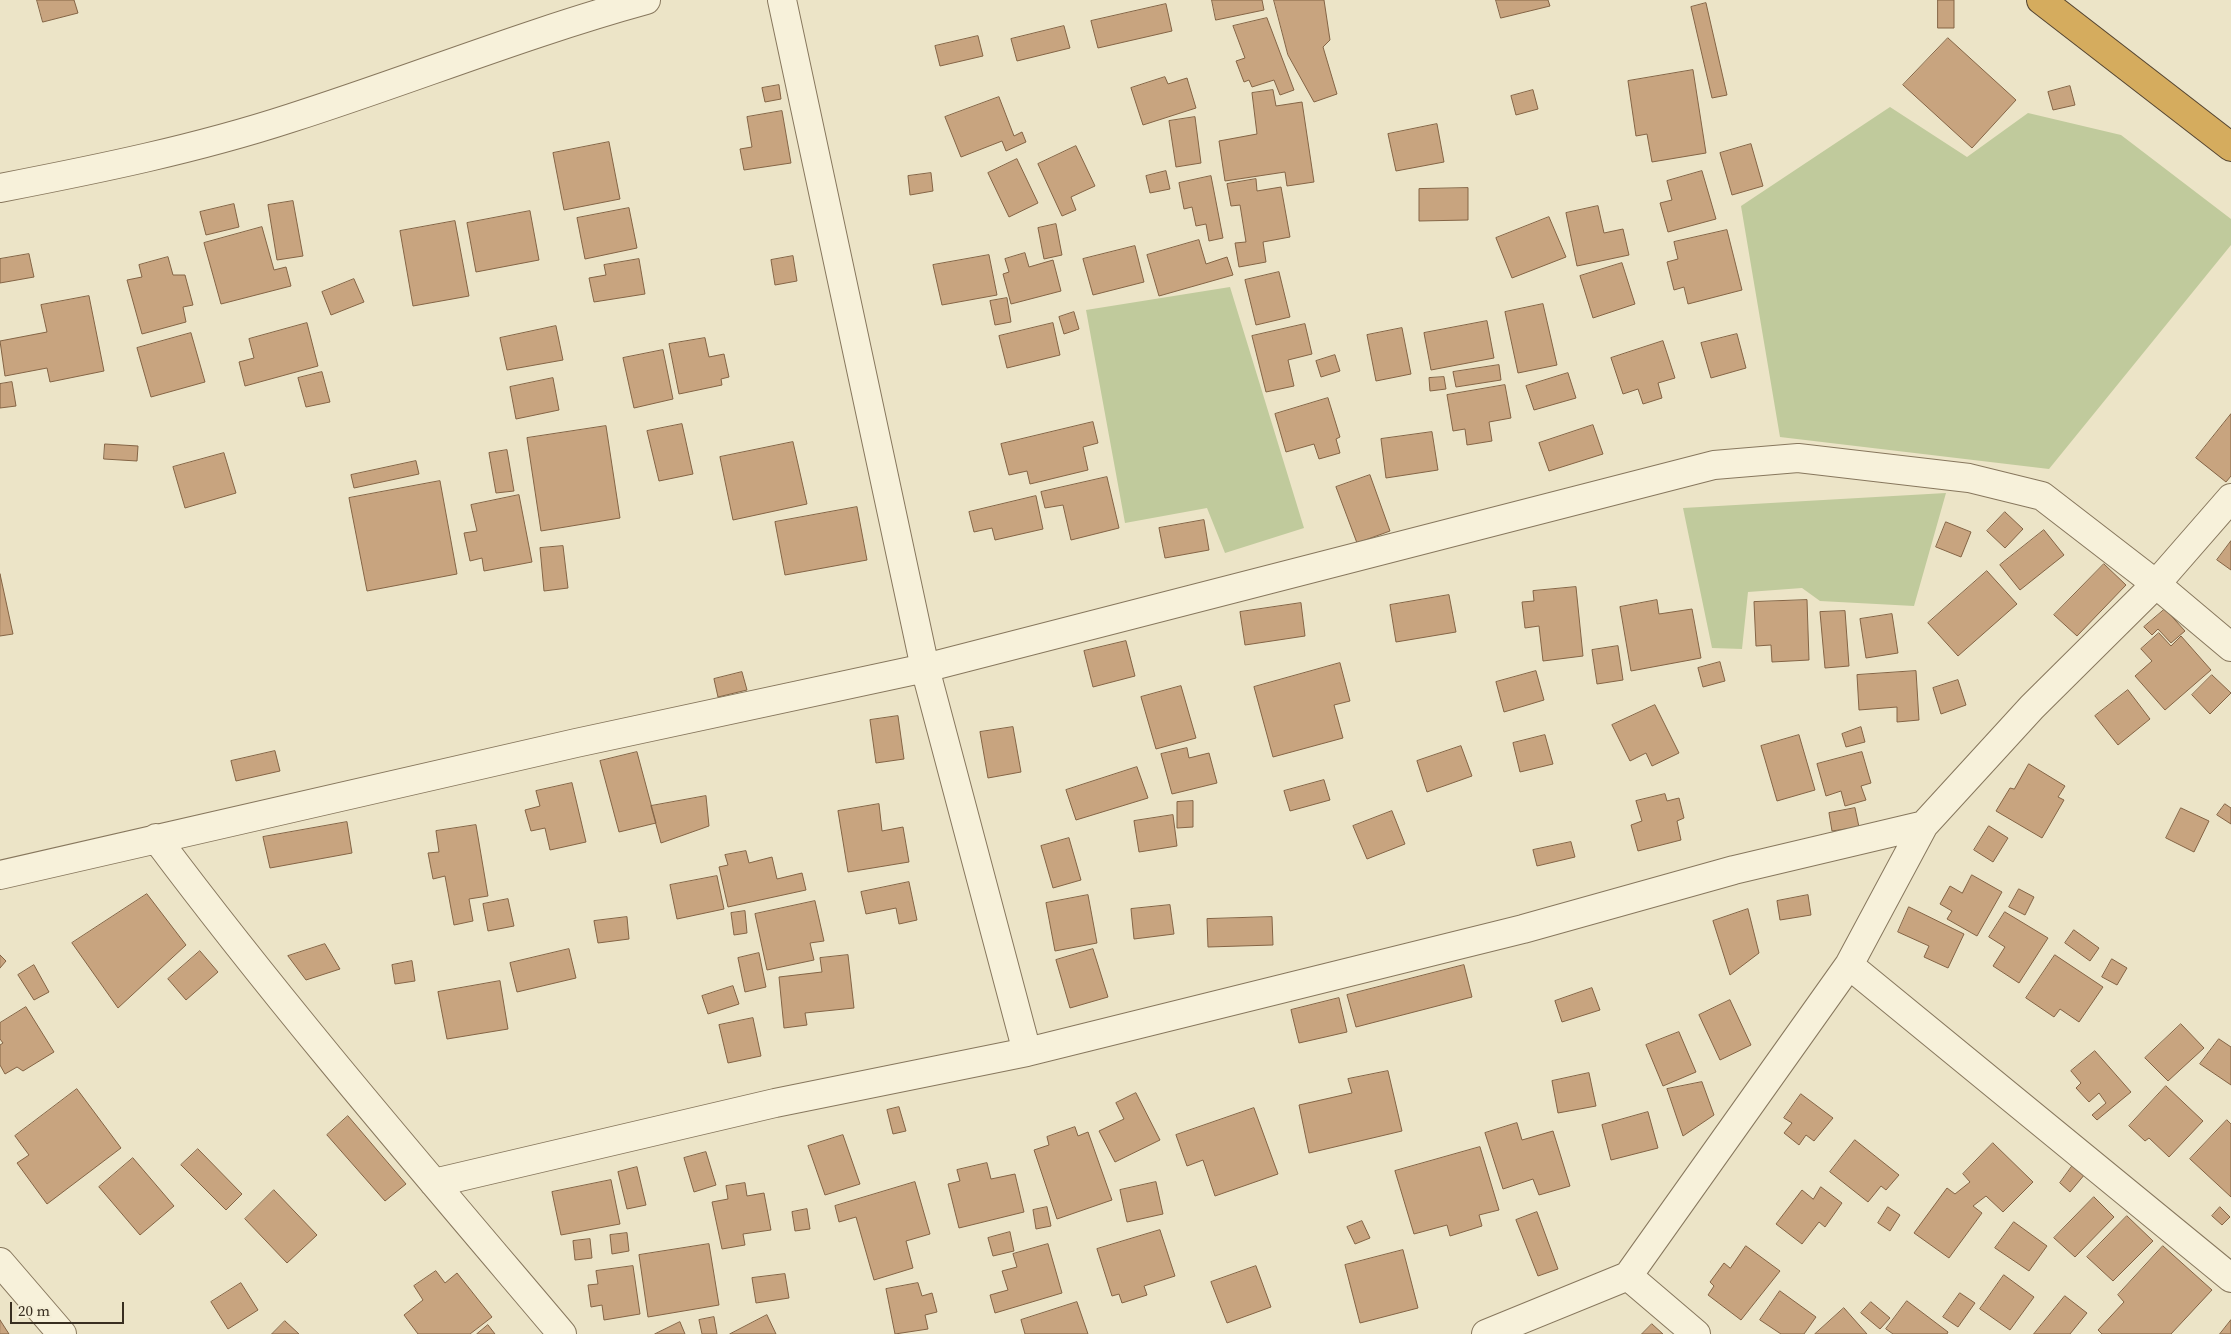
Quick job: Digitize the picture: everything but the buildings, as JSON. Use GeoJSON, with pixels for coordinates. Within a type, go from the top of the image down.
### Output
{"type":"FeatureCollection","features":[{"type":"Feature","properties":{"kind":"highway"},"geometry":{"type":"LineString","coordinates":[[2041,0],[2231,147]]}},
{"type":"Feature","properties":{"kind":"street"},"geometry":{"type":"LineString","coordinates":[[0,188],[125,163],[290,119],[578,19],[646,0]]}},
{"type":"Feature","properties":{"kind":"street"},"geometry":{"type":"LineString","coordinates":[[782,0],[925,668],[1027,1052]]}},
{"type":"Feature","properties":{"kind":"street"},"geometry":{"type":"LineString","coordinates":[[0,875],[576,743],[925,668],[1714,465],[1798,458],[1969,478],[2042,496],[2156,584],[2231,647]]}},
{"type":"Feature","properties":{"kind":"street"},"geometry":{"type":"LineString","coordinates":[[1486,1334],[1628,1276],[1849,965],[1924,825],[2032,707],[2156,584],[2231,498]]}},
{"type":"Feature","properties":{"kind":"street"},"geometry":{"type":"LineString","coordinates":[[434,1183],[775,1103],[1027,1052],[1523,929],[1734,870],[1924,825]]}},
{"type":"Feature","properties":{"kind":"street"},"geometry":{"type":"LineString","coordinates":[[156,838],[226,931],[434,1183],[562,1334]]}},
{"type":"Feature","properties":{"kind":"street"},"geometry":{"type":"LineString","coordinates":[[1849,965],[2231,1278]]}},
{"type":"Feature","properties":{"kind":"street"},"geometry":{"type":"LineString","coordinates":[[0,1262],[62,1334]]}},
{"type":"Feature","properties":{"kind":"street"},"geometry":{"type":"LineString","coordinates":[[1628,1276],[1696,1334]]}},
{"type":"Feature","properties":{"kind":"green space"},"geometry":{"type":"Polygon","coordinates":[[[1890,107],[1967,157],[2028,113],[2121,135],[2231,219],[2231,245],[2049,469],[1780,437],[1741,206],[1890,107]]]}},
{"type":"Feature","properties":{"kind":"green space"},"geometry":{"type":"Polygon","coordinates":[[[1230,287],[1304,528],[1225,553],[1207,508],[1125,523],[1086,310],[1230,287]]]}},
{"type":"Feature","properties":{"kind":"green space"},"geometry":{"type":"Polygon","coordinates":[[[1946,493],[1914,606],[1820,601],[1802,588],[1748,592],[1742,649],[1712,648],[1683,508],[1946,493]]]}}]}
